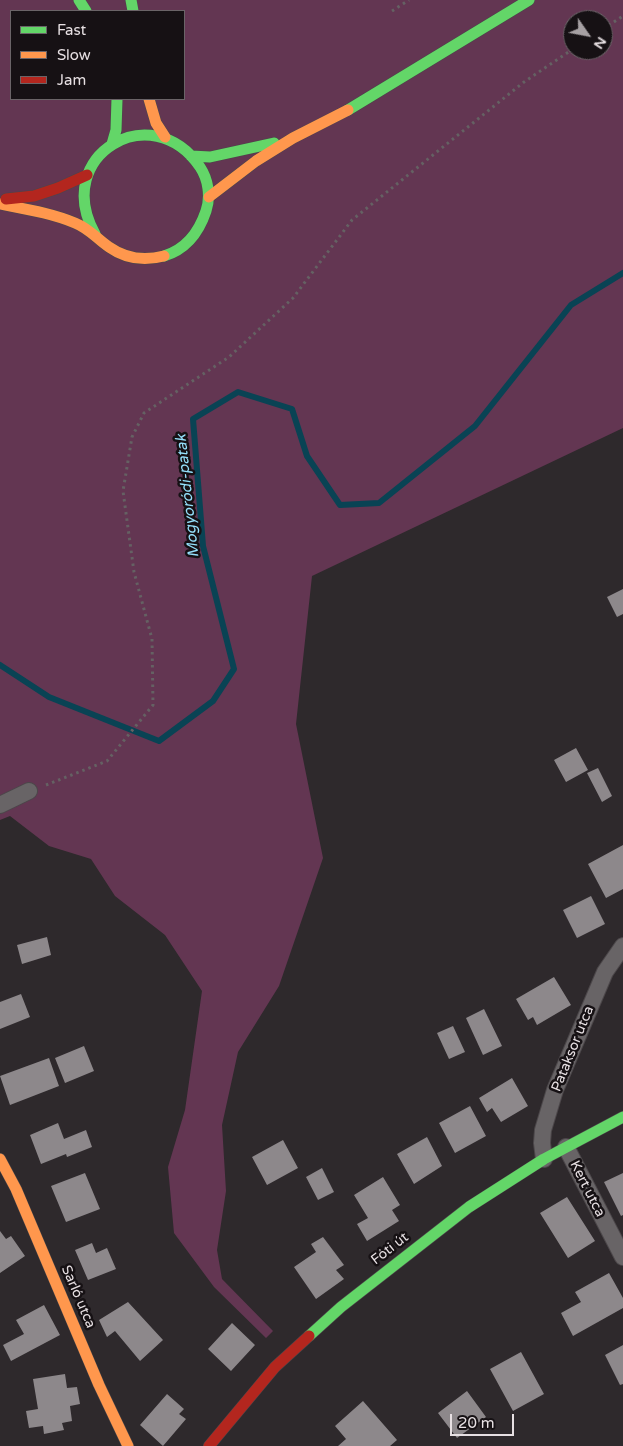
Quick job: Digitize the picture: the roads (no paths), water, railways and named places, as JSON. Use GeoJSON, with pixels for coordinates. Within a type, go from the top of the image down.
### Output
{"type":"FeatureCollection","features":[{"type":"Feature","properties":{"kind":"main road"},"geometry":{"type":"LineString","coordinates":[[209,197],[256,161],[293,138],[342,113],[529,0]]}},
{"type":"Feature","properties":{"kind":"main road"},"geometry":{"type":"LineString","coordinates":[[112,144],[116,130],[117,100]]}},
{"type":"Feature","properties":{"kind":"main road"},"geometry":{"type":"LineString","coordinates":[[149,100],[156,123],[164,137]]}},
{"type":"Feature","properties":{"kind":"main road"},"geometry":{"type":"LineString","coordinates":[[0,204],[75,223],[95,234],[110,248],[128,257],[148,260],[167,256],[185,246],[198,230],[206,212],[209,197],[203,172],[180,145],[164,137],[148,134],[131,136],[112,144],[98,157],[88,175],[83,194],[86,216],[95,234]]}},
{"type":"Feature","properties":{"kind":"main road"},"geometry":{"type":"LineString","coordinates":[[191,156],[210,157],[293,138]]}},
{"type":"Feature","properties":{"kind":"main road"},"geometry":{"type":"LineString","coordinates":[[0,199],[34,196],[88,175]]}},
{"type":"Feature","properties":{"kind":"main road","name":"Fóti út"},"geometry":{"type":"LineString","coordinates":[[209,1446],[275,1367],[341,1307],[469,1207],[544,1159],[623,1117]]}},
{"type":"Feature","properties":{"kind":"main road","name":"Sarló utca"},"geometry":{"type":"LineString","coordinates":[[0,1159],[16,1189],[98,1385],[128,1446]]}},
{"type":"Feature","properties":{"kind":"street"},"geometry":{"type":"LineString","coordinates":[[0,805],[29,791]]}},
{"type":"Feature","properties":{"kind":"street","name":"Pataksor utca"},"geometry":{"type":"LineString","coordinates":[[544,1159],[543,1130],[555,1090],[605,972],[623,946]]}},
{"type":"Feature","properties":{"kind":"street","name":"Kert utca"},"geometry":{"type":"LineString","coordinates":[[566,1147],[623,1257]]}},
{"type":"Feature","properties":{"kind":"waterway","name":"Mogyoródi-patak"},"geometry":{"type":"LineString","coordinates":[[0,665],[49,697],[159,741],[213,701],[234,669],[203,546],[193,419],[238,392],[292,409],[307,456],[340,505],[379,503],[475,426],[571,305],[623,273]]}}]}
